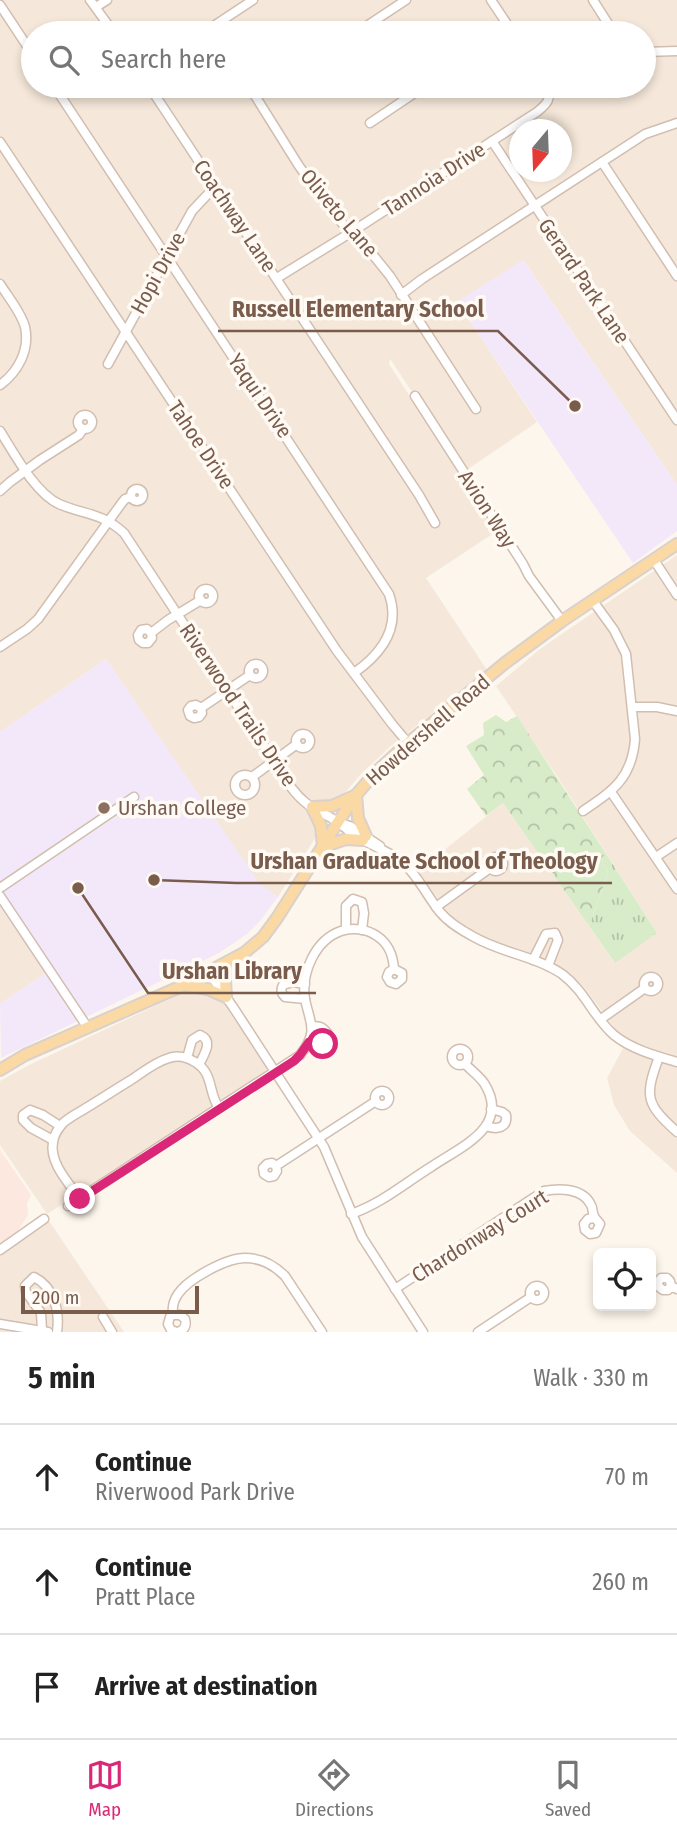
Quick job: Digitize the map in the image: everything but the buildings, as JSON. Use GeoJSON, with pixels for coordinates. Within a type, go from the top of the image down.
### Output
{"type":"FeatureCollection","features":[{"type":"Feature","properties":{"kind":"main road","name":"Howdershell Road"},"geometry":{"type":"LineString","coordinates":[[0,1070],[25,1055],[184,985],[237,958],[270,928],[356,795],[376,772],[505,663],[562,621],[677,544]]}},
{"type":"Feature","properties":{"kind":"main road"},"geometry":{"type":"LineString","coordinates":[[356,795],[358,818],[364,838],[346,839],[323,847],[321,826],[312,807],[332,806],[356,795]]}},
{"type":"Feature","properties":{"kind":"main road"},"geometry":{"type":"LineString","coordinates":[[184,985],[208,989],[226,997],[225,980],[237,958]]}},
{"type":"Feature","properties":{"kind":"street"},"geometry":{"type":"LineString","coordinates":[[105,21],[93,4],[107,0]]}},
{"type":"Feature","properties":{"kind":"street"},"geometry":{"type":"LineString","coordinates":[[223,21],[253,0]]}},
{"type":"Feature","properties":{"kind":"street"},"geometry":{"type":"LineString","coordinates":[[374,21],[406,0]]}},
{"type":"Feature","properties":{"kind":"street"},"geometry":{"type":"LineString","coordinates":[[491,0],[502,21]]}},
{"type":"Feature","properties":{"kind":"street"},"geometry":{"type":"LineString","coordinates":[[593,0],[606,21]]}},
{"type":"Feature","properties":{"kind":"street"},"geometry":{"type":"LineString","coordinates":[[0,5],[21,37]]}},
{"type":"Feature","properties":{"kind":"street"},"geometry":{"type":"LineString","coordinates":[[656,52],[677,51]]}},
{"type":"Feature","properties":{"kind":"street","name":"Yaqui Drive"},"geometry":{"type":"LineString","coordinates":[[62,98],[389,594],[394,616],[391,630],[375,656],[354,673]]}},
{"type":"Feature","properties":{"kind":"street","name":"Coachway Lane"},"geometry":{"type":"LineString","coordinates":[[157,98],[435,523]]}},
{"type":"Feature","properties":{"kind":"street","name":"Oliveto Lane"},"geometry":{"type":"LineString","coordinates":[[256,98],[299,166],[350,233],[380,262],[476,409]]}},
{"type":"Feature","properties":{"kind":"street"},"geometry":{"type":"LineString","coordinates":[[370,123],[407,98]]}},
{"type":"Feature","properties":{"kind":"street","name":"Tannoia Drive"},"geometry":{"type":"LineString","coordinates":[[277,278],[537,112],[550,98]]}},
{"type":"Feature","properties":{"kind":"street"},"geometry":{"type":"LineString","coordinates":[[401,295],[646,134],[677,123]]}},
{"type":"Feature","properties":{"kind":"street","name":"Gerard Park Lane"},"geometry":{"type":"LineString","coordinates":[[492,141],[677,420]]}},
{"type":"Feature","properties":{"kind":"street","name":"Tahoe Drive"},"geometry":{"type":"LineString","coordinates":[[0,142],[337,650],[408,743]]}},
{"type":"Feature","properties":{"kind":"street"},"geometry":{"type":"LineString","coordinates":[[602,162],[677,276]]}},
{"type":"Feature","properties":{"kind":"street","name":"Hopi Drive"},"geometry":{"type":"LineString","coordinates":[[108,364],[192,211],[216,190]]}},
{"type":"Feature","properties":{"kind":"street"},"geometry":{"type":"LineString","coordinates":[[0,284],[20,316],[25,336],[20,363],[8,380],[0,385]]}},
{"type":"Feature","properties":{"kind":"street","name":"Avion Way"},"geometry":{"type":"LineString","coordinates":[[415,396],[529,576],[562,621]]}},
{"type":"Feature","properties":{"kind":"street"},"geometry":{"type":"LineString","coordinates":[[0,491],[79,435],[83,429]]}},
{"type":"Feature","properties":{"kind":"street","name":"Riverwood Trails Drive"},"geometry":{"type":"LineString","coordinates":[[0,431],[42,493],[60,504],[95,514],[124,533],[273,760],[306,803],[350,826],[408,867],[436,907]]}},
{"type":"Feature","properties":{"kind":"street"},"geometry":{"type":"LineString","coordinates":[[0,647],[38,619],[125,499],[131,496]]}},
{"type":"Feature","properties":{"kind":"street"},"geometry":{"type":"LineString","coordinates":[[654,560],[677,595]]}},
{"type":"Feature","properties":{"kind":"street"},"geometry":{"type":"LineString","coordinates":[[151,633],[201,600]]}},
{"type":"Feature","properties":{"kind":"street"},"geometry":{"type":"LineString","coordinates":[[583,811],[611,792],[623,779],[634,752],[635,739],[626,654],[614,630],[593,601]]}},
{"type":"Feature","properties":{"kind":"street"},"geometry":{"type":"LineString","coordinates":[[201,708],[250,675]]}},
{"type":"Feature","properties":{"kind":"street"},"geometry":{"type":"LineString","coordinates":[[632,708],[657,707],[677,710]]}},
{"type":"Feature","properties":{"kind":"street"},"geometry":{"type":"LineString","coordinates":[[252,778],[297,744]]}},
{"type":"Feature","properties":{"kind":"street"},"geometry":{"type":"LineString","coordinates":[[611,792],[677,889]]}},
{"type":"Feature","properties":{"kind":"street"},"geometry":{"type":"LineString","coordinates":[[0,888],[134,797]]}},
{"type":"Feature","properties":{"kind":"street"},"geometry":{"type":"LineString","coordinates":[[656,857],[677,843]]}},
{"type":"Feature","properties":{"kind":"street"},"geometry":{"type":"LineString","coordinates":[[490,868],[436,907],[450,923],[501,950],[548,966],[585,996],[607,1028],[621,1040],[677,1062]]}},
{"type":"Feature","properties":{"kind":"street"},"geometry":{"type":"LineString","coordinates":[[0,895],[88,1028]]}},
{"type":"Feature","properties":{"kind":"street"},"geometry":{"type":"LineString","coordinates":[[346,929],[346,906],[353,899],[362,902],[362,930]]}},
{"type":"Feature","properties":{"kind":"street"},"geometry":{"type":"LineString","coordinates":[[68,1206],[300,1055],[309,1042],[312,1026],[305,984],[309,965],[321,944],[332,935],[346,929],[372,933],[384,942],[391,953],[394,969]]}},
{"type":"Feature","properties":{"kind":"street"},"geometry":{"type":"LineString","coordinates":[[533,960],[546,934],[555,933],[558,940],[548,966]]}},
{"type":"Feature","properties":{"kind":"street"},"geometry":{"type":"LineString","coordinates":[[209,973],[328,1154],[362,1237],[423,1332]]}},
{"type":"Feature","properties":{"kind":"street"},"geometry":{"type":"LineString","coordinates":[[305,984],[286,983],[281,994],[289,999],[306,999]]}},
{"type":"Feature","properties":{"kind":"street"},"geometry":{"type":"LineString","coordinates":[[601,1019],[645,988]]}},
{"type":"Feature","properties":{"kind":"street"},"geometry":{"type":"LineString","coordinates":[[309,1042],[323,1044],[328,1034],[320,1026],[312,1026]]}},
{"type":"Feature","properties":{"kind":"street"},"geometry":{"type":"LineString","coordinates":[[187,1058],[192,1040],[200,1035],[204,1037],[207,1044],[199,1065]]}},
{"type":"Feature","properties":{"kind":"street"},"geometry":{"type":"LineString","coordinates":[[659,1057],[649,1093],[654,1109],[677,1132]]}},
{"type":"Feature","properties":{"kind":"street"},"geometry":{"type":"LineString","coordinates":[[80,1199],[53,1153],[53,1140],[60,1126],[152,1066],[169,1058],[187,1058],[199,1065],[211,1082],[214,1100],[219,1108]]}},
{"type":"Feature","properties":{"kind":"street"},"geometry":{"type":"LineString","coordinates":[[351,1214],[377,1203],[484,1132],[490,1117],[491,1101],[484,1084],[465,1064]]}},
{"type":"Feature","properties":{"kind":"street"},"geometry":{"type":"LineString","coordinates":[[276,1166],[376,1101]]}},
{"type":"Feature","properties":{"kind":"street"},"geometry":{"type":"LineString","coordinates":[[486,1126],[501,1128],[507,1121],[502,1112],[491,1109]]}},
{"type":"Feature","properties":{"kind":"street"},"geometry":{"type":"LineString","coordinates":[[53,1140],[27,1125],[23,1121],[23,1115],[30,1110],[35,1111],[60,1126]]}},
{"type":"Feature","properties":{"kind":"street","name":"Chardonway Court"},"geometry":{"type":"LineString","coordinates":[[395,1289],[544,1191],[567,1190],[580,1194],[592,1205],[594,1218]]}},
{"type":"Feature","properties":{"kind":"street"},"geometry":{"type":"LineString","coordinates":[[0,1250],[44,1219]]}},
{"type":"Feature","properties":{"kind":"street"},"geometry":{"type":"LineString","coordinates":[[173,1315],[172,1306],[179,1291],[222,1264],[247,1258],[263,1261],[278,1269],[322,1332]]}},
{"type":"Feature","properties":{"kind":"street"},"geometry":{"type":"LineString","coordinates":[[0,1324],[45,1331],[41,1313],[26,1292],[25,1286],[34,1277],[49,1290],[57,1305],[57,1332]]}},
{"type":"Feature","properties":{"kind":"street"},"geometry":{"type":"LineString","coordinates":[[478,1332],[531,1297]]}},
{"type":"Feature","properties":{"kind":"street"},"geometry":{"type":"LineString","coordinates":[[173,1315],[183,1316],[186,1322],[184,1329],[177,1332],[171,1330],[168,1320],[173,1315]]}},
{"type":"Feature","properties":{"kind":"street"},"geometry":{"type":"LineString","coordinates":[[103,1317],[112,1332]]}},
{"type":"Feature","properties":{"kind":"shaded area"},"geometry":{"type":"Polygon","coordinates":[[[0,0],[677,0],[677,485],[524,261],[458,303],[537,422],[465,471],[390,359],[389,364],[497,531],[426,578],[487,670],[392,745],[360,775],[339,800],[278,897],[259,884],[106,659],[0,732],[0,0]]]}},
{"type":"Feature","properties":{"kind":"shaded area"},"geometry":{"type":"Polygon","coordinates":[[[523,260],[677,485],[677,531],[633,563],[457,302],[523,260]]]}},
{"type":"Feature","properties":{"kind":"shaded area"},"geometry":{"type":"Polygon","coordinates":[[[677,555],[677,1173],[630,1131],[614,1105],[607,1078],[628,1039],[616,1030],[584,987],[561,968],[499,946],[451,917],[442,910],[418,871],[503,803],[614,962],[657,933],[496,686],[540,649],[677,555]]]}},
{"type":"Feature","properties":{"kind":"shaded area","name":"Urshan College"},"geometry":{"type":"Polygon","coordinates":[[[106,659],[259,883],[278,897],[247,934],[219,953],[1,1058],[0,1004],[46,973],[0,907],[0,732],[106,659]]]}},
{"type":"Feature","properties":{"kind":"shaded area"},"geometry":{"type":"Polygon","coordinates":[[[0,907],[46,973],[0,1004],[0,907]]]}},
{"type":"Feature","properties":{"kind":"shaded area"},"geometry":{"type":"Polygon","coordinates":[[[196,990],[214,994],[222,1001],[266,1066],[266,1071],[47,1214],[0,1145],[0,1081],[184,992],[196,990]]]}},
{"type":"Feature","properties":{"kind":"shaded area"},"geometry":{"type":"Polygon","coordinates":[[[0,1150],[31,1195],[27,1203],[28,1215],[14,1236],[0,1245],[0,1150]]]}},
{"type":"Feature","properties":{"kind":"shaded area"},"geometry":{"type":"Polygon","coordinates":[[[49,1221],[124,1332],[0,1332],[0,1254],[49,1221]]]}},
{"type":"Feature","properties":{"kind":"green space"},"geometry":{"type":"Polygon","coordinates":[[[496,715],[506,722],[517,716],[605,852],[602,861],[608,873],[589,926],[503,803],[486,816],[467,789],[484,775],[466,746],[484,735],[483,723],[496,715]]]}},
{"type":"Feature","properties":{"kind":"green space"},"geometry":{"type":"Polygon","coordinates":[[[605,852],[657,933],[615,963],[589,926],[608,873],[602,861],[605,852]]]}},
{"type":"Feature","properties":{"kind":"place","name":"Russell Elementary School"},"geometry":{"type":"Point","coordinates":[575,406]}},
{"type":"Feature","properties":{"kind":"place","name":"Urshan College"},"geometry":{"type":"Point","coordinates":[104,808]}},
{"type":"Feature","properties":{"kind":"place","name":"Urshan Graduate School of Theology"},"geometry":{"type":"Point","coordinates":[154,880]}},
{"type":"Feature","properties":{"kind":"place","name":"Urshan Library"},"geometry":{"type":"Point","coordinates":[78,888]}},
{"type":"Feature","properties":{"kind":"route"},"geometry":{"type":"LineString","coordinates":[[80,1199],[294,1061],[309,1042],[323,1044]]}}]}
